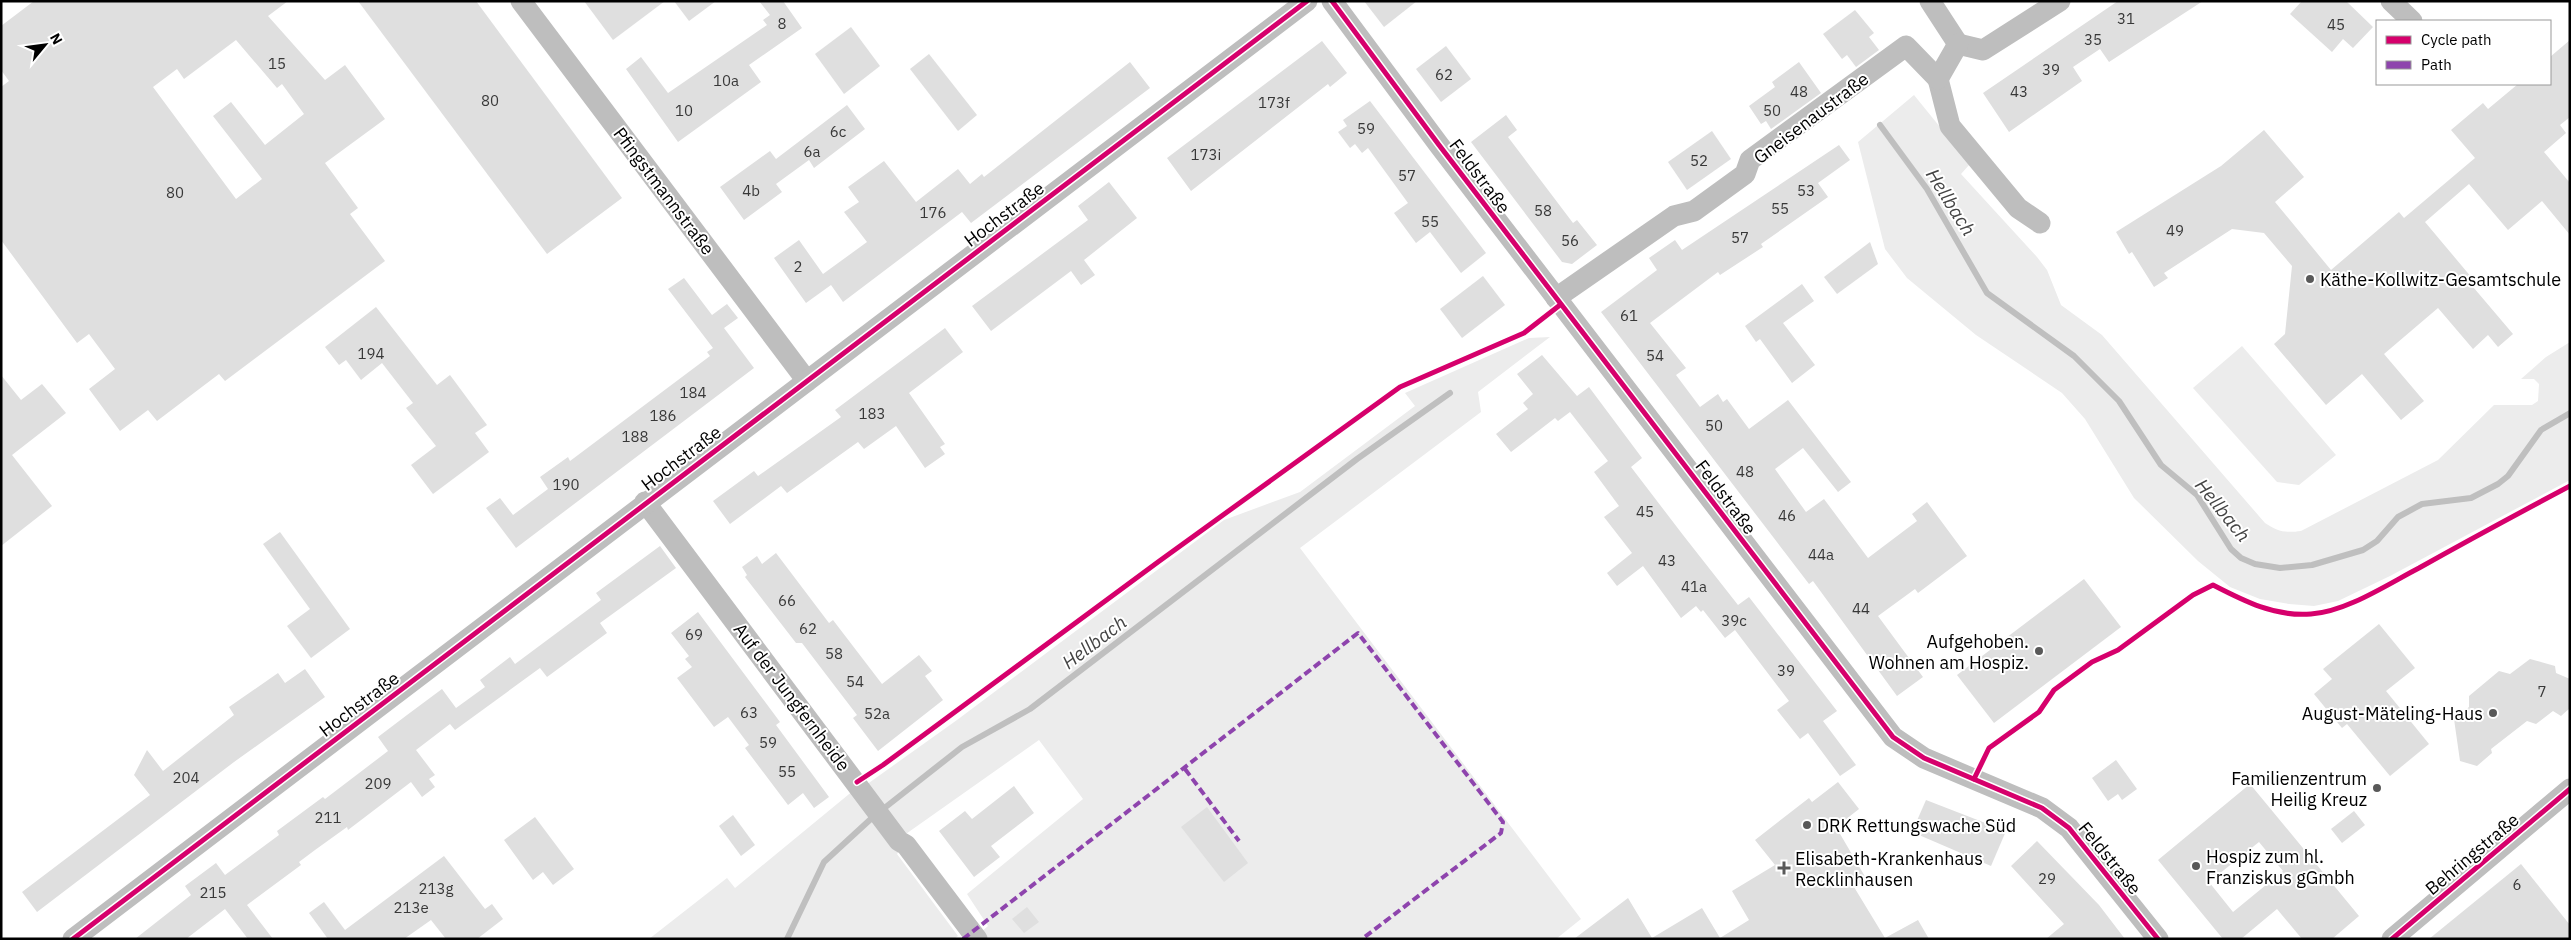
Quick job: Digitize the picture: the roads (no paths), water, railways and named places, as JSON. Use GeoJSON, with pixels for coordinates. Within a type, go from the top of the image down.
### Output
{"type":"FeatureCollection","features":[{"type":"Feature","properties":{"kind":"street","name":"Pfingstmannstraße"},"geometry":{"type":"LineString","coordinates":[[521,1],[807,381]]}},
{"type":"Feature","properties":{"kind":"street","name":"Hochstraße"},"geometry":{"type":"LineString","coordinates":[[73,939],[645,502],[1307,1]]}},
{"type":"Feature","properties":{"kind":"street","name":"Feldstraße"},"geometry":{"type":"LineString","coordinates":[[1332,1],[1556,298],[1893,737],[1924,758],[2042,808],[2069,828],[2158,939]]}},
{"type":"Feature","properties":{"kind":"street"},"geometry":{"type":"LineString","coordinates":[[1930,1],[1958,44],[1983,50],[2060,1]]}},
{"type":"Feature","properties":{"kind":"street"},"geometry":{"type":"LineString","coordinates":[[2391,1],[2411,20]]}},
{"type":"Feature","properties":{"kind":"street"},"geometry":{"type":"LineString","coordinates":[[1938,79],[1958,44]]}},
{"type":"Feature","properties":{"kind":"street","name":"Gneisenaustraße"},"geometry":{"type":"LineString","coordinates":[[1556,298],[1674,216],[1694,211],[1745,174],[1750,160],[1906,46],[1938,79],[1950,126],[2018,208],[2040,223]]}},
{"type":"Feature","properties":{"kind":"street","name":"Auf der Jungfernheide"},"geometry":{"type":"LineString","coordinates":[[645,502],[893,833],[906,845],[977,939]]}},
{"type":"Feature","properties":{"kind":"street","name":"Behringstraße"},"geometry":{"type":"LineString","coordinates":[[2392,939],[2570,789]]}},
{"type":"Feature","properties":{"kind":"waterway","name":"Hellbach"},"geometry":{"type":"LineString","coordinates":[[1880,125],[1927,189],[1987,293],[2074,356],[2119,401],[2161,465],[2197,495],[2231,549],[2241,558],[2255,564],[2280,568],[2312,565],[2363,550],[2377,541],[2398,517],[2422,504],[2471,498],[2498,484],[2508,476],[2541,430],[2570,413]]}},
{"type":"Feature","properties":{"kind":"waterway","name":"Hellbach"},"geometry":{"type":"LineString","coordinates":[[787,939],[824,862],[873,817],[962,747],[1030,709],[1357,459],[1450,393]]}},
{"type":"Feature","properties":{"kind":"place","name":"Käthe-Kollwitz-Gesamtschule"},"geometry":{"type":"Point","coordinates":[2310,279]}},
{"type":"Feature","properties":{"kind":"place","name":"Aufgehoben. Wohnen am Hospiz."},"geometry":{"type":"Point","coordinates":[2039,651]}},
{"type":"Feature","properties":{"kind":"place","name":"August-Mäteling-Haus"},"geometry":{"type":"Point","coordinates":[2493,713]}},
{"type":"Feature","properties":{"kind":"place","name":"Familienzentrum Heilig Kreuz"},"geometry":{"type":"Point","coordinates":[2377,788]}},
{"type":"Feature","properties":{"kind":"place","name":"DRK Rettungswache Süd"},"geometry":{"type":"Point","coordinates":[1807,825]}},
{"type":"Feature","properties":{"kind":"place","name":"Hospiz zum hl. Franziskus gGmbh"},"geometry":{"type":"Point","coordinates":[2196,866]}},
{"type":"Feature","properties":{"kind":"place","name":"Elisabeth-Krankenhaus Recklinhausen"},"geometry":{"type":"Point","coordinates":[1784,868]}}]}
